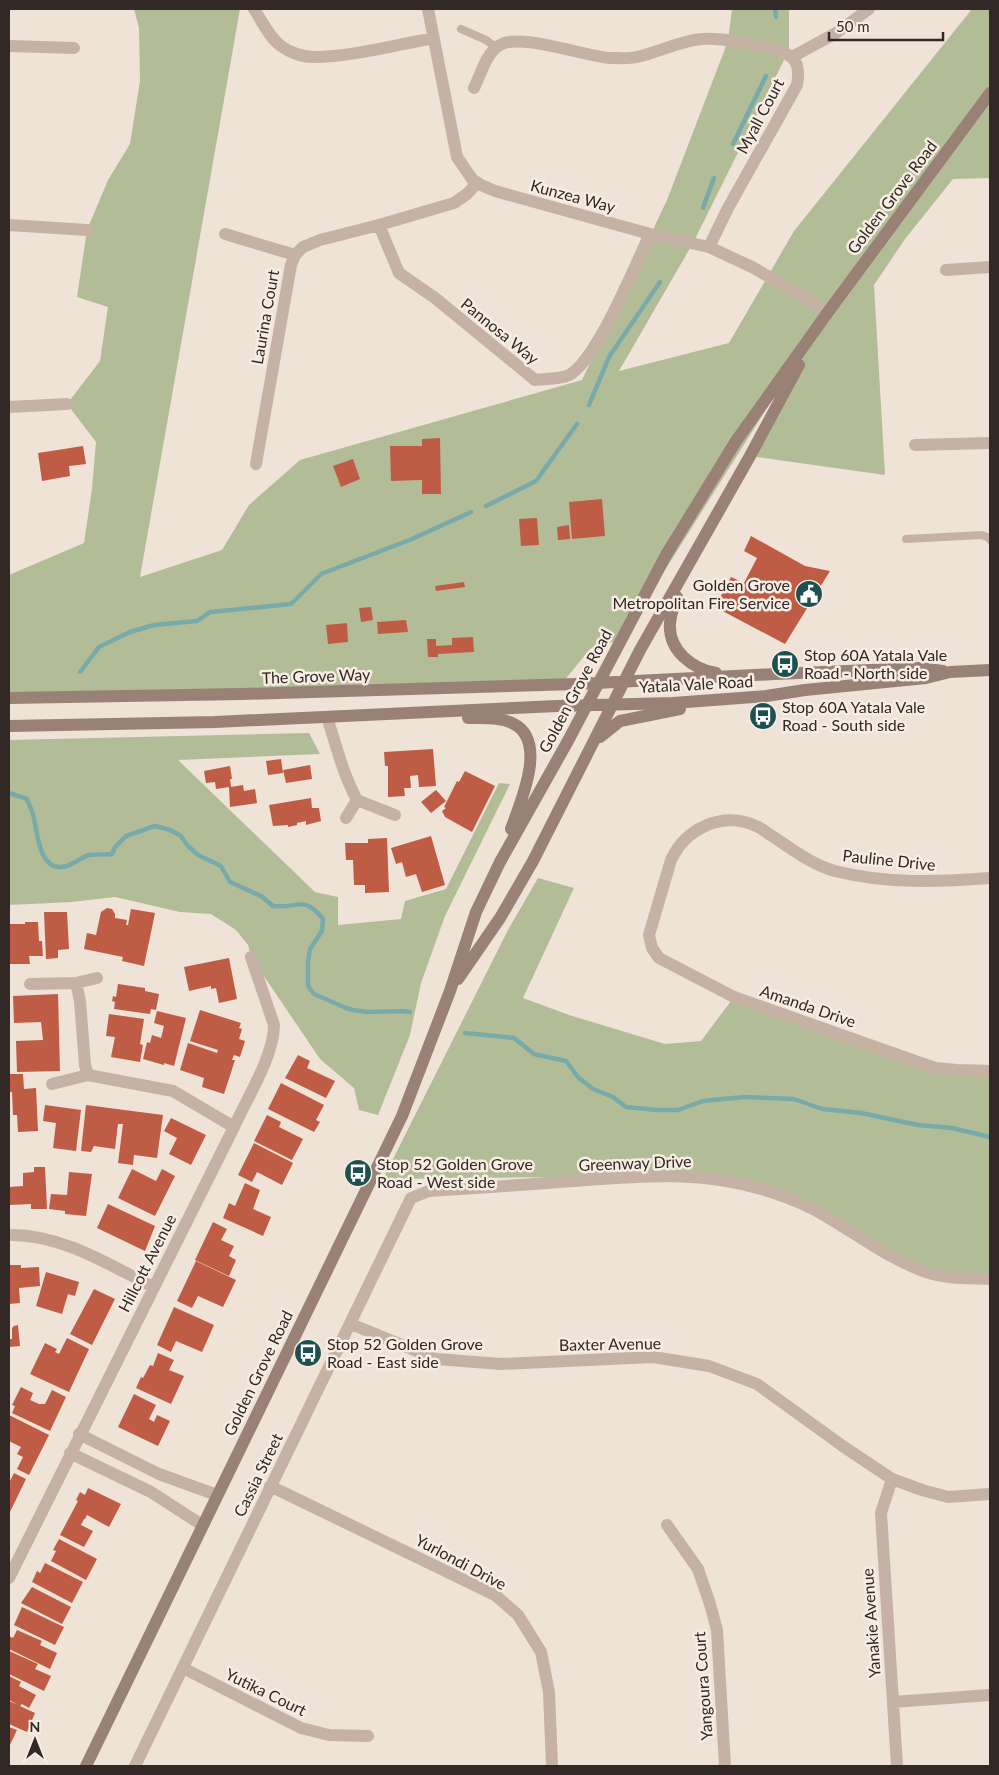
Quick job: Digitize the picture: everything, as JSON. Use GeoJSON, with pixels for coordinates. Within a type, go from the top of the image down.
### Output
{"type":"FeatureCollection","features":[{"type":"Feature","properties":{"kind":"main road","name":"Golden Grove Road"},"geometry":{"type":"LineString","coordinates":[[86,1766],[402,1116],[450,991],[476,912],[500,862],[587,705],[666,555],[736,441],[824,317],[990,93]]}},
{"type":"Feature","properties":{"kind":"main road","name":"Golden Grove Road"},"geometry":{"type":"LineString","coordinates":[[450,991],[500,918],[533,861],[640,650],[750,456],[824,317]]}},
{"type":"Feature","properties":{"kind":"main road"},"geometry":{"type":"LineString","coordinates":[[682,578],[670,625],[671,636],[678,651],[695,667],[733,676]]}},
{"type":"Feature","properties":{"kind":"main road","name":"Yatala Vale Road"},"geometry":{"type":"LineString","coordinates":[[624,682],[920,668],[950,672],[990,670]]}},
{"type":"Feature","properties":{"kind":"main road","name":"Yatala Vale Road"},"geometry":{"type":"LineString","coordinates":[[612,704],[766,696],[814,689],[926,678],[950,672]]}},
{"type":"Feature","properties":{"kind":"main road","name":"The Grove Way"},"geometry":{"type":"LineString","coordinates":[[9,698],[242,694],[624,682]]}},
{"type":"Feature","properties":{"kind":"main road"},"geometry":{"type":"LineString","coordinates":[[594,742],[610,727],[620,721],[717,700]]}},
{"type":"Feature","properties":{"kind":"main road"},"geometry":{"type":"LineString","coordinates":[[9,726],[215,722],[612,704]]}},
{"type":"Feature","properties":{"kind":"main road"},"geometry":{"type":"LineString","coordinates":[[380,715],[502,720],[521,729],[527,739],[530,750],[530,765],[527,784],[500,862]]}},
{"type":"Feature","properties":{"kind":"street"},"geometry":{"type":"LineString","coordinates":[[254,9],[274,40],[282,47],[297,54],[312,57],[352,53],[434,38]]}},
{"type":"Feature","properties":{"kind":"street","name":"Kunzea Way"},"geometry":{"type":"LineString","coordinates":[[428,9],[457,157],[463,168],[477,182],[495,191],[650,234],[709,247],[754,268],[824,317]]}},
{"type":"Feature","properties":{"kind":"street"},"geometry":{"type":"LineString","coordinates":[[474,88],[489,55],[495,47],[504,42],[550,46],[609,58],[636,57],[681,42],[704,39],[774,49],[792,57],[836,34],[869,9]]}},
{"type":"Feature","properties":{"kind":"street"},"geometry":{"type":"LineString","coordinates":[[9,46],[74,48]]}},
{"type":"Feature","properties":{"kind":"street","name":"Myall Court"},"geometry":{"type":"LineString","coordinates":[[709,247],[728,208],[797,85],[799,72],[792,57]]}},
{"type":"Feature","properties":{"kind":"street","name":"Laurina Court"},"geometry":{"type":"LineString","coordinates":[[256,464],[291,264],[295,255],[303,247],[320,240],[454,203],[467,194],[477,182]]}},
{"type":"Feature","properties":{"kind":"street","name":"Pannosa Way"},"geometry":{"type":"LineString","coordinates":[[379,225],[399,273],[434,298],[535,380],[568,376],[584,363],[601,336],[650,234]]}},
{"type":"Feature","properties":{"kind":"street"},"geometry":{"type":"LineString","coordinates":[[9,226],[87,230]]}},
{"type":"Feature","properties":{"kind":"street"},"geometry":{"type":"LineString","coordinates":[[225,234],[295,255]]}},
{"type":"Feature","properties":{"kind":"street"},"geometry":{"type":"LineString","coordinates":[[946,270],[990,267]]}},
{"type":"Feature","properties":{"kind":"street"},"geometry":{"type":"LineString","coordinates":[[9,407],[67,404]]}},
{"type":"Feature","properties":{"kind":"street"},"geometry":{"type":"LineString","coordinates":[[915,445],[990,443]]}},
{"type":"Feature","properties":{"kind":"street"},"geometry":{"type":"LineString","coordinates":[[327,717],[343,768],[357,800],[395,815]]}},
{"type":"Feature","properties":{"kind":"street"},"geometry":{"type":"LineString","coordinates":[[346,818],[357,800]]}},
{"type":"Feature","properties":{"kind":"street","name":"Pauline Drive"},"geometry":{"type":"LineString","coordinates":[[652,923],[676,849],[684,839],[696,830],[710,823],[731,820],[756,826],[817,864],[834,871],[871,877],[928,882],[990,878]]}},
{"type":"Feature","properties":{"kind":"street","name":"Amanda Drive"},"geometry":{"type":"LineString","coordinates":[[652,923],[649,935],[652,948],[659,958],[734,998],[935,1068],[990,1070]]}},
{"type":"Feature","properties":{"kind":"street","name":"Hillcott Avenue"},"geometry":{"type":"LineString","coordinates":[[9,1578],[79,1434],[234,1127],[269,1052],[274,1035],[272,1016],[251,957]]}},
{"type":"Feature","properties":{"kind":"street"},"geometry":{"type":"LineString","coordinates":[[30,984],[76,983],[97,978]]}},
{"type":"Feature","properties":{"kind":"street"},"geometry":{"type":"LineString","coordinates":[[76,983],[80,1001],[85,1065],[88,1075]]}},
{"type":"Feature","properties":{"kind":"street"},"geometry":{"type":"LineString","coordinates":[[52,1084],[88,1075],[173,1092],[234,1127]]}},
{"type":"Feature","properties":{"kind":"street","name":"Greenway Drive"},"geometry":{"type":"LineString","coordinates":[[411,1198],[429,1191],[646,1176],[693,1176],[736,1182],[798,1202],[823,1214],[896,1258],[928,1273],[990,1279]]}},
{"type":"Feature","properties":{"kind":"street","name":"Cassia Street"},"geometry":{"type":"LineString","coordinates":[[135,1766],[411,1198]]}},
{"type":"Feature","properties":{"kind":"street"},"geometry":{"type":"LineString","coordinates":[[9,1236],[31,1236],[76,1248],[153,1287]]}},
{"type":"Feature","properties":{"kind":"street","name":"Baxter Avenue"},"geometry":{"type":"LineString","coordinates":[[351,1324],[436,1359],[501,1364],[653,1356],[709,1366],[757,1384],[892,1480],[948,1496],[990,1494]]}},
{"type":"Feature","properties":{"kind":"street"},"geometry":{"type":"LineString","coordinates":[[79,1434],[159,1474],[217,1495]]}},
{"type":"Feature","properties":{"kind":"street"},"geometry":{"type":"LineString","coordinates":[[70,1453],[151,1492],[202,1525]]}},
{"type":"Feature","properties":{"kind":"street"},"geometry":{"type":"LineString","coordinates":[[151,1492],[159,1474]]}},
{"type":"Feature","properties":{"kind":"street","name":"Yanakie Avenue"},"geometry":{"type":"LineString","coordinates":[[892,1480],[881,1513],[897,1766]]}},
{"type":"Feature","properties":{"kind":"street","name":"Yurlondi Drive"},"geometry":{"type":"LineString","coordinates":[[270,1486],[495,1595],[518,1616],[541,1652],[549,1692],[552,1766]]}},
{"type":"Feature","properties":{"kind":"street","name":"Yangoura Court"},"geometry":{"type":"LineString","coordinates":[[667,1525],[698,1569],[717,1630],[726,1766]]}},
{"type":"Feature","properties":{"kind":"street","name":"Yutika Court"},"geometry":{"type":"LineString","coordinates":[[183,1668],[301,1728],[328,1735],[368,1736]]}},
{"type":"Feature","properties":{"kind":"street"},"geometry":{"type":"LineString","coordinates":[[893,1702],[990,1695]]}},
{"type":"Feature","properties":{"kind":"lane"},"geometry":{"type":"LineString","coordinates":[[461,29],[486,40],[495,47]]}},
{"type":"Feature","properties":{"kind":"lane"},"geometry":{"type":"LineString","coordinates":[[906,539],[982,535],[990,540]]}},
{"type":"Feature","properties":{"kind":"green space"},"geometry":{"type":"Polygon","coordinates":[[[134,9],[240,9],[140,577],[222,550],[249,505],[300,460],[582,380],[667,200],[728,41],[732,9],[789,9],[789,50],[693,243],[619,371],[729,343],[794,231],[972,9],[990,9],[990,178],[953,179],[905,239],[874,285],[885,475],[750,456],[816,330],[621,640],[591,648],[563,682],[9,698],[9,575],[84,543],[92,489],[96,442],[67,404],[100,361],[108,307],[77,297],[87,230],[108,180],[130,144],[140,81],[139,28],[134,9]]]}},
{"type":"Feature","properties":{"kind":"green space"},"geometry":{"type":"Polygon","coordinates":[[[309,733],[320,754],[178,760],[315,892],[338,897],[338,925],[401,919],[405,901],[446,889],[499,783],[510,784],[445,916],[421,983],[410,1035],[378,1115],[359,1110],[354,1088],[320,1059],[251,957],[248,945],[236,930],[211,914],[180,912],[115,897],[72,902],[9,905],[9,740],[309,733]]]}},
{"type":"Feature","properties":{"kind":"green space"},"geometry":{"type":"Polygon","coordinates":[[[538,878],[574,888],[523,998],[569,1015],[665,1044],[701,1041],[734,997],[924,1065],[990,1070],[990,1276],[928,1273],[768,1191],[646,1176],[383,1179],[508,930],[538,878]]]}},
{"type":"Feature","properties":{"kind":"building"},"geometry":{"type":"Polygon","coordinates":[[[440,438],[441,494],[422,494],[422,480],[391,481],[390,446],[422,446],[422,439],[440,438]]]}},
{"type":"Feature","properties":{"kind":"building"},"geometry":{"type":"Polygon","coordinates":[[[83,446],[86,464],[69,466],[70,476],[42,481],[38,453],[83,446]]]}},
{"type":"Feature","properties":{"kind":"building"},"geometry":{"type":"Polygon","coordinates":[[[353,459],[360,479],[341,487],[333,466],[353,459]]]}},
{"type":"Feature","properties":{"kind":"building"},"geometry":{"type":"Polygon","coordinates":[[[602,499],[605,536],[572,539],[569,502],[602,499]]]}},
{"type":"Feature","properties":{"kind":"building"},"geometry":{"type":"Polygon","coordinates":[[[537,518],[539,545],[521,546],[519,519],[537,518]]]}},
{"type":"Feature","properties":{"kind":"building"},"geometry":{"type":"Polygon","coordinates":[[[569,525],[570,539],[558,540],[557,527],[569,525]]]}},
{"type":"Feature","properties":{"kind":"building"},"geometry":{"type":"Polygon","coordinates":[[[751,536],[805,566],[830,571],[785,644],[715,607],[731,577],[744,583],[757,558],[744,551],[751,536]]]}},
{"type":"Feature","properties":{"kind":"building"},"geometry":{"type":"Polygon","coordinates":[[[464,582],[465,587],[436,591],[435,586],[464,582]]]}},
{"type":"Feature","properties":{"kind":"building"},"geometry":{"type":"Polygon","coordinates":[[[371,607],[373,620],[361,622],[359,608],[371,607]]]}},
{"type":"Feature","properties":{"kind":"building"},"geometry":{"type":"Polygon","coordinates":[[[406,620],[408,632],[378,634],[377,622],[406,620]]]}},
{"type":"Feature","properties":{"kind":"building"},"geometry":{"type":"Polygon","coordinates":[[[347,623],[348,642],[328,644],[326,625],[347,623]]]}},
{"type":"Feature","properties":{"kind":"building"},"geometry":{"type":"Polygon","coordinates":[[[473,637],[474,652],[438,654],[438,657],[428,657],[427,639],[436,639],[436,646],[452,645],[452,638],[473,637]]]}},
{"type":"Feature","properties":{"kind":"building"},"geometry":{"type":"Polygon","coordinates":[[[433,749],[436,786],[419,787],[418,775],[410,776],[411,788],[404,788],[405,796],[388,797],[388,766],[385,766],[384,752],[433,749]]]}},
{"type":"Feature","properties":{"kind":"building"},"geometry":{"type":"Polygon","coordinates":[[[281,759],[283,773],[268,775],[266,761],[281,759]]]}},
{"type":"Feature","properties":{"kind":"building"},"geometry":{"type":"Polygon","coordinates":[[[310,765],[312,779],[286,783],[283,770],[310,765]]]}},
{"type":"Feature","properties":{"kind":"building"},"geometry":{"type":"Polygon","coordinates":[[[230,766],[231,787],[243,785],[244,791],[255,789],[257,803],[230,807],[229,787],[216,789],[215,782],[206,783],[204,771],[230,766]]]}},
{"type":"Feature","properties":{"kind":"building"},"geometry":{"type":"Polygon","coordinates":[[[465,771],[495,786],[472,832],[445,817],[442,811],[446,808],[444,807],[457,781],[459,782],[465,771]]]}},
{"type":"Feature","properties":{"kind":"building"},"geometry":{"type":"Polygon","coordinates":[[[436,790],[446,801],[431,813],[421,802],[436,790]]]}},
{"type":"Feature","properties":{"kind":"building"},"geometry":{"type":"Polygon","coordinates":[[[311,798],[312,808],[319,808],[321,821],[306,825],[306,821],[288,827],[288,825],[273,826],[269,805],[311,798]]]}},
{"type":"Feature","properties":{"kind":"building"},"geometry":{"type":"Polygon","coordinates":[[[431,836],[445,885],[422,892],[416,874],[406,877],[402,862],[396,864],[391,848],[431,836]]]}},
{"type":"Feature","properties":{"kind":"building"},"geometry":{"type":"Polygon","coordinates":[[[387,838],[389,892],[365,893],[365,885],[354,885],[353,860],[346,860],[345,843],[368,843],[368,839],[387,838]]]}},
{"type":"Feature","properties":{"kind":"building"},"geometry":{"type":"Polygon","coordinates":[[[107,908],[112,909],[115,918],[127,920],[126,925],[128,925],[131,909],[155,913],[144,966],[122,961],[123,957],[84,949],[87,933],[96,935],[101,912],[107,908]]]}},
{"type":"Feature","properties":{"kind":"building"},"geometry":{"type":"Polygon","coordinates":[[[44,912],[67,912],[69,949],[58,950],[58,958],[46,959],[44,912]]]}},
{"type":"Feature","properties":{"kind":"building"},"geometry":{"type":"Polygon","coordinates":[[[25,922],[38,922],[39,941],[42,941],[43,956],[29,956],[30,964],[9,964],[9,924],[25,924],[25,922]]]}},
{"type":"Feature","properties":{"kind":"building"},"geometry":{"type":"Polygon","coordinates":[[[229,958],[237,999],[219,1003],[216,988],[211,989],[211,986],[189,991],[184,967],[229,958]]]}},
{"type":"Feature","properties":{"kind":"building"},"geometry":{"type":"Polygon","coordinates":[[[118,984],[145,988],[145,991],[159,994],[156,1010],[151,1009],[150,1014],[114,1009],[115,1002],[112,1001],[113,996],[116,997],[118,984]]]}},
{"type":"Feature","properties":{"kind":"building"},"geometry":{"type":"Polygon","coordinates":[[[58,994],[60,1071],[17,1072],[16,1041],[43,1040],[41,1022],[14,1023],[13,996],[58,994]]]}},
{"type":"Feature","properties":{"kind":"building"},"geometry":{"type":"Polygon","coordinates":[[[200,1010],[241,1023],[239,1028],[242,1029],[239,1039],[245,1041],[240,1057],[234,1055],[232,1060],[235,1060],[224,1094],[202,1087],[204,1078],[180,1070],[188,1043],[217,1053],[218,1050],[190,1041],[200,1010]]]}},
{"type":"Feature","properties":{"kind":"building"},"geometry":{"type":"Polygon","coordinates":[[[157,1011],[186,1018],[174,1066],[143,1059],[147,1042],[150,1043],[152,1035],[161,1038],[164,1026],[154,1023],[157,1011]]]}},
{"type":"Feature","properties":{"kind":"building"},"geometry":{"type":"Polygon","coordinates":[[[109,1014],[144,1019],[140,1044],[143,1045],[140,1062],[111,1057],[115,1037],[106,1036],[109,1014]]]}},
{"type":"Feature","properties":{"kind":"building"},"geometry":{"type":"Polygon","coordinates":[[[298,1055],[310,1061],[307,1068],[335,1081],[326,1098],[285,1078],[298,1055]]]}},
{"type":"Feature","properties":{"kind":"building"},"geometry":{"type":"Polygon","coordinates":[[[9,1074],[23,1074],[24,1089],[36,1088],[38,1131],[18,1132],[17,1115],[13,1115],[12,1092],[9,1092],[9,1074]]]}},
{"type":"Feature","properties":{"kind":"building"},"geometry":{"type":"Polygon","coordinates":[[[281,1083],[324,1105],[316,1120],[320,1122],[314,1132],[268,1109],[281,1083]]]}},
{"type":"Feature","properties":{"kind":"building"},"geometry":{"type":"Polygon","coordinates":[[[45,1105],[81,1110],[76,1151],[53,1148],[56,1123],[43,1121],[45,1105]]]}},
{"type":"Feature","properties":{"kind":"building"},"geometry":{"type":"Polygon","coordinates":[[[86,1105],[163,1115],[157,1158],[134,1155],[133,1165],[118,1163],[123,1124],[118,1124],[115,1149],[94,1146],[91,1152],[81,1151],[86,1105]]]}},
{"type":"Feature","properties":{"kind":"building"},"geometry":{"type":"Polygon","coordinates":[[[267,1115],[281,1122],[279,1127],[303,1139],[292,1160],[254,1141],[267,1115]]]}},
{"type":"Feature","properties":{"kind":"building"},"geometry":{"type":"Polygon","coordinates":[[[171,1118],[206,1135],[191,1165],[169,1154],[177,1138],[164,1131],[171,1118]]]}},
{"type":"Feature","properties":{"kind":"building"},"geometry":{"type":"Polygon","coordinates":[[[254,1143],[293,1163],[282,1185],[257,1172],[252,1182],[238,1175],[254,1143]]]}},
{"type":"Feature","properties":{"kind":"building"},"geometry":{"type":"Polygon","coordinates":[[[34,1167],[45,1167],[47,1209],[31,1209],[31,1204],[9,1205],[9,1187],[23,1186],[23,1173],[34,1172],[34,1167]]]}},
{"type":"Feature","properties":{"kind":"building"},"geometry":{"type":"Polygon","coordinates":[[[132,1169],[156,1181],[162,1169],[175,1176],[155,1216],[118,1198],[132,1169]]]}},
{"type":"Feature","properties":{"kind":"building"},"geometry":{"type":"Polygon","coordinates":[[[69,1172],[92,1174],[86,1216],[65,1214],[65,1211],[49,1209],[51,1194],[67,1195],[69,1172]]]}},
{"type":"Feature","properties":{"kind":"building"},"geometry":{"type":"Polygon","coordinates":[[[245,1183],[260,1190],[253,1209],[271,1217],[263,1236],[223,1218],[229,1203],[235,1206],[245,1183]]]}},
{"type":"Feature","properties":{"kind":"building"},"geometry":{"type":"Polygon","coordinates":[[[108,1204],[155,1226],[145,1251],[97,1228],[108,1204]]]}},
{"type":"Feature","properties":{"kind":"building"},"geometry":{"type":"Polygon","coordinates":[[[213,1222],[227,1229],[221,1240],[234,1246],[229,1256],[236,1260],[229,1276],[195,1260],[213,1222]]]}},
{"type":"Feature","properties":{"kind":"building"},"geometry":{"type":"Polygon","coordinates":[[[196,1261],[236,1280],[223,1307],[198,1296],[192,1308],[177,1301],[196,1261]]]}},
{"type":"Feature","properties":{"kind":"building"},"geometry":{"type":"Polygon","coordinates":[[[9,1265],[21,1265],[21,1268],[39,1267],[40,1286],[19,1288],[20,1303],[9,1304],[9,1265]]]}},
{"type":"Feature","properties":{"kind":"building"},"geometry":{"type":"Polygon","coordinates":[[[46,1272],[79,1282],[75,1296],[68,1294],[62,1314],[36,1306],[46,1272]]]}},
{"type":"Feature","properties":{"kind":"building"},"geometry":{"type":"Polygon","coordinates":[[[94,1289],[115,1299],[92,1345],[70,1334],[94,1289]]]}},
{"type":"Feature","properties":{"kind":"building"},"geometry":{"type":"Polygon","coordinates":[[[174,1307],[214,1325],[202,1352],[176,1341],[171,1352],[157,1345],[174,1307]]]}},
{"type":"Feature","properties":{"kind":"building"},"geometry":{"type":"Polygon","coordinates":[[[18,1325],[20,1346],[9,1347],[9,1339],[12,1339],[12,1328],[18,1325]]]}},
{"type":"Feature","properties":{"kind":"building"},"geometry":{"type":"Polygon","coordinates":[[[67,1338],[89,1349],[69,1392],[30,1374],[45,1343],[57,1349],[55,1352],[59,1354],[67,1338]]]}},
{"type":"Feature","properties":{"kind":"building"},"geometry":{"type":"Polygon","coordinates":[[[158,1353],[174,1360],[169,1370],[184,1376],[171,1404],[136,1388],[150,1365],[153,1366],[158,1353]]]}},
{"type":"Feature","properties":{"kind":"building"},"geometry":{"type":"Polygon","coordinates":[[[21,1387],[33,1393],[30,1400],[39,1404],[45,1404],[52,1390],[66,1397],[50,1431],[12,1413],[15,1406],[12,1405],[21,1387]]]}},
{"type":"Feature","properties":{"kind":"building"},"geometry":{"type":"Polygon","coordinates":[[[134,1394],[156,1405],[149,1419],[154,1422],[157,1415],[170,1421],[158,1446],[118,1427],[134,1394]]]}},
{"type":"Feature","properties":{"kind":"building"},"geometry":{"type":"Polygon","coordinates":[[[9,1415],[49,1435],[29,1475],[17,1469],[23,1457],[17,1454],[21,1447],[9,1441],[9,1415]]]}},
{"type":"Feature","properties":{"kind":"building"},"geometry":{"type":"Polygon","coordinates":[[[14,1473],[26,1479],[9,1514],[9,1483],[14,1473]]]}},
{"type":"Feature","properties":{"kind":"building"},"geometry":{"type":"Polygon","coordinates":[[[88,1488],[121,1504],[109,1527],[87,1515],[81,1525],[93,1531],[84,1547],[60,1535],[78,1501],[76,1500],[80,1492],[85,1495],[88,1488]]]}},
{"type":"Feature","properties":{"kind":"building"},"geometry":{"type":"Polygon","coordinates":[[[59,1539],[97,1559],[86,1580],[51,1561],[56,1551],[53,1550],[59,1539]]]}},
{"type":"Feature","properties":{"kind":"building"},"geometry":{"type":"Polygon","coordinates":[[[45,1563],[83,1582],[72,1603],[32,1582],[37,1571],[40,1573],[45,1563]]]}},
{"type":"Feature","properties":{"kind":"building"},"geometry":{"type":"Polygon","coordinates":[[[32,1587],[71,1607],[62,1624],[21,1603],[32,1587]]]}},
{"type":"Feature","properties":{"kind":"building"},"geometry":{"type":"Polygon","coordinates":[[[22,1607],[64,1627],[55,1645],[14,1625],[22,1607]]]}},
{"type":"Feature","properties":{"kind":"building"},"geometry":{"type":"Polygon","coordinates":[[[17,1630],[42,1641],[40,1645],[57,1653],[50,1669],[9,1649],[9,1636],[13,1638],[17,1630]]]}},
{"type":"Feature","properties":{"kind":"building"},"geometry":{"type":"Polygon","coordinates":[[[9,1651],[38,1664],[35,1669],[51,1676],[44,1691],[9,1674],[9,1651]]]}},
{"type":"Feature","properties":{"kind":"building"},"geometry":{"type":"Polygon","coordinates":[[[9,1676],[21,1682],[19,1686],[36,1695],[29,1708],[22,1704],[20,1706],[35,1713],[27,1732],[9,1724],[9,1701],[19,1705],[9,1700],[9,1676]]]}},
{"type":"Feature","properties":{"kind":"building"},"geometry":{"type":"Polygon","coordinates":[[[9,1727],[17,1730],[9,1747],[9,1727]]]}},
{"type":"Feature","properties":{"kind":"waterway"},"geometry":{"type":"LineString","coordinates":[[775,9],[776,17]]}},
{"type":"Feature","properties":{"kind":"waterway"},"geometry":{"type":"LineString","coordinates":[[733,144],[766,76]]}},
{"type":"Feature","properties":{"kind":"waterway"},"geometry":{"type":"LineString","coordinates":[[703,208],[714,178]]}},
{"type":"Feature","properties":{"kind":"waterway"},"geometry":{"type":"LineString","coordinates":[[589,405],[609,357],[660,282]]}},
{"type":"Feature","properties":{"kind":"waterway"},"geometry":{"type":"LineString","coordinates":[[486,506],[536,481],[577,424]]}},
{"type":"Feature","properties":{"kind":"waterway"},"geometry":{"type":"LineString","coordinates":[[80,672],[99,647],[130,632],[154,625],[197,621],[210,612],[291,604],[321,574],[412,539],[471,512]]}},
{"type":"Feature","properties":{"kind":"waterway"},"geometry":{"type":"LineString","coordinates":[[9,793],[27,799],[33,814],[43,855],[47,862],[53,866],[68,866],[89,855],[112,854],[115,847],[126,836],[155,826],[170,830],[181,836],[187,845],[198,855],[221,866],[230,882],[261,896],[273,906],[305,905],[316,911],[323,919],[322,931],[310,949],[308,961],[308,986],[314,994],[353,1010],[367,1012],[410,1012]]}},
{"type":"Feature","properties":{"kind":"waterway"},"geometry":{"type":"LineString","coordinates":[[465,1033],[514,1038],[534,1054],[566,1061],[578,1077],[593,1089],[613,1097],[626,1107],[678,1110],[703,1101],[744,1097],[794,1099],[822,1109],[861,1113],[918,1125],[952,1128],[990,1137]]}},
{"type":"Feature","properties":{"kind":"place","name":"Golden Grove Metropolitan Fire Service"},"geometry":{"type":"Point","coordinates":[809,594]}},
{"type":"Feature","properties":{"kind":"place","name":"Stop 60A Yatala Vale Road - North side"},"geometry":{"type":"Point","coordinates":[785,664]}},
{"type":"Feature","properties":{"kind":"place","name":"Stop 60A Yatala Vale Road - South side"},"geometry":{"type":"Point","coordinates":[763,716]}},
{"type":"Feature","properties":{"kind":"place","name":"Stop 52 Golden Grove Road - West side"},"geometry":{"type":"Point","coordinates":[358,1173]}},
{"type":"Feature","properties":{"kind":"place","name":"Stop 52 Golden Grove Road - East side"},"geometry":{"type":"Point","coordinates":[308,1353]}}]}
